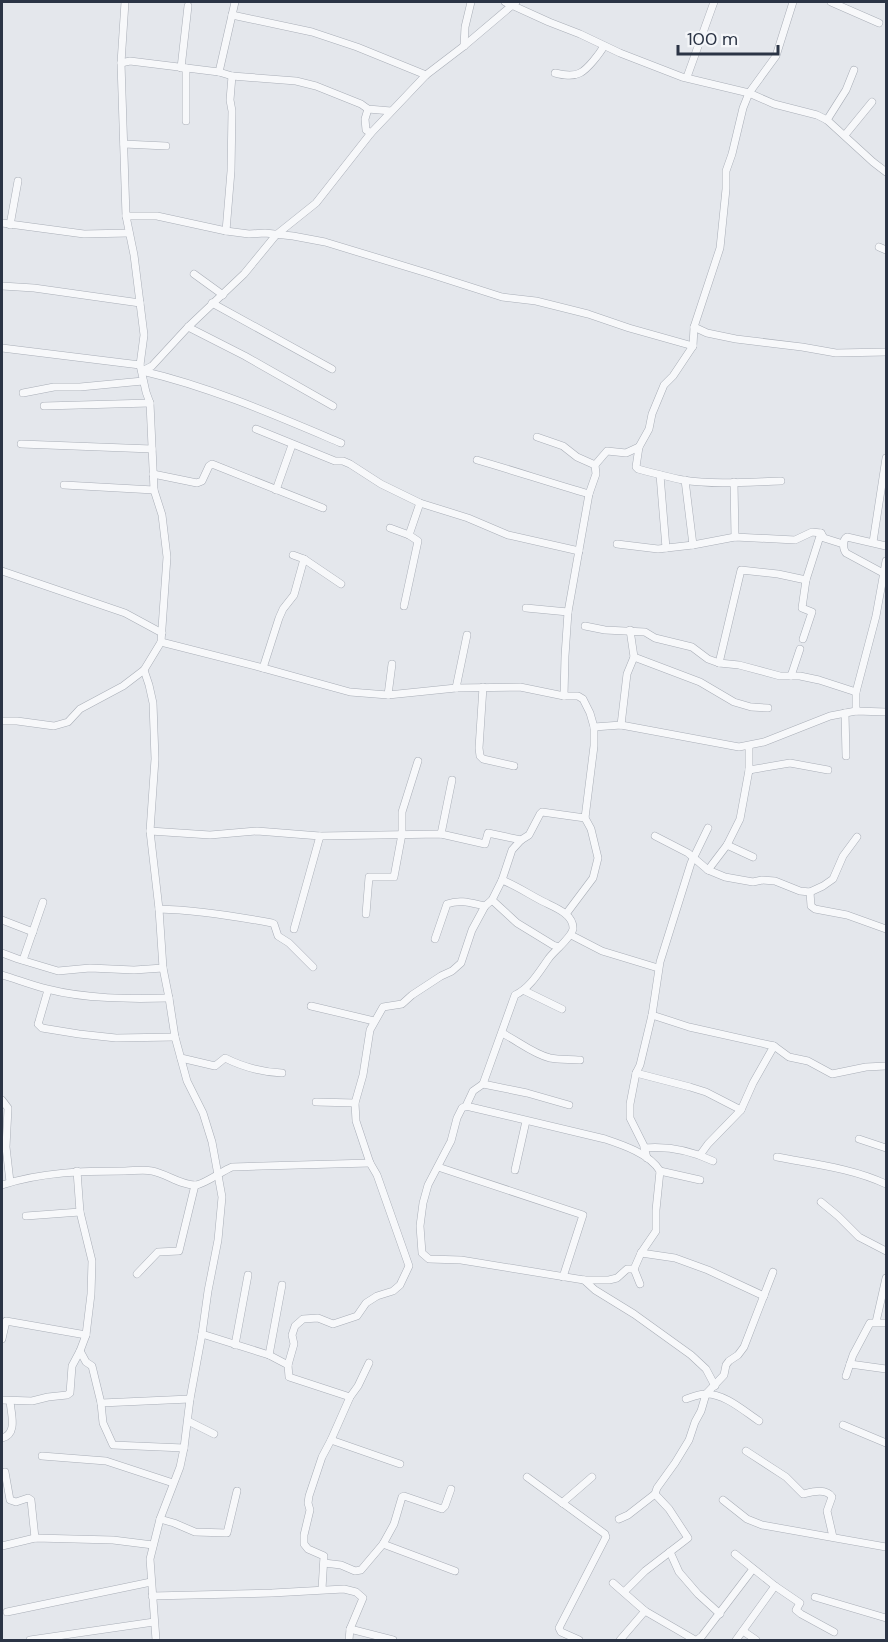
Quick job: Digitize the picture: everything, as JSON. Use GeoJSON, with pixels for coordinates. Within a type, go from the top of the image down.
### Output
{"type":"FeatureCollection","features":[{"type":"Feature","properties":{"kind":"street"},"geometry":{"type":"LineString","coordinates":[[2,722],[17,721],[54,726],[68,722],[80,709],[123,687],[144,670],[160,642],[162,633],[166,556],[162,515],[154,490],[150,403],[141,368],[144,335],[134,255],[126,216],[121,63],[125,2]]}},
{"type":"Feature","properties":{"kind":"street"},"geometry":{"type":"LineString","coordinates":[[219,72],[235,2]]}},
{"type":"Feature","properties":{"kind":"street"},"geometry":{"type":"LineString","coordinates":[[464,46],[465,27],[471,2]]}},
{"type":"Feature","properties":{"kind":"street"},"geometry":{"type":"LineString","coordinates":[[504,2],[514,3],[549,22],[620,53],[687,77],[817,115],[827,120],[886,172]]}},
{"type":"Feature","properties":{"kind":"street"},"geometry":{"type":"LineString","coordinates":[[687,77],[714,2]]}},
{"type":"Feature","properties":{"kind":"street"},"geometry":{"type":"LineString","coordinates":[[781,481],[685,480],[636,467],[639,447],[649,429],[651,414],[660,392],[674,376],[693,346],[694,327],[720,248],[726,171],[743,108],[748,93],[776,56],[793,2]]}},
{"type":"Feature","properties":{"kind":"street"},"geometry":{"type":"LineString","coordinates":[[831,2],[879,23]]}},
{"type":"Feature","properties":{"kind":"street"},"geometry":{"type":"LineString","coordinates":[[141,368],[152,366],[212,303],[223,295],[276,235],[316,203],[372,133],[426,75],[514,3]]}},
{"type":"Feature","properties":{"kind":"street"},"geometry":{"type":"LineString","coordinates":[[186,121],[184,68],[188,6]]}},
{"type":"Feature","properties":{"kind":"street"},"geometry":{"type":"LineString","coordinates":[[232,15],[312,32],[357,47],[426,75]]}},
{"type":"Feature","properties":{"kind":"street"},"geometry":{"type":"LineString","coordinates":[[555,73],[569,76],[581,73],[604,46]]}},
{"type":"Feature","properties":{"kind":"street"},"geometry":{"type":"LineString","coordinates":[[121,63],[130,61],[219,72],[232,76],[296,81],[316,86],[368,109],[391,111]]}},
{"type":"Feature","properties":{"kind":"street"},"geometry":{"type":"LineString","coordinates":[[827,120],[846,90],[854,70]]}},
{"type":"Feature","properties":{"kind":"street"},"geometry":{"type":"LineString","coordinates":[[226,231],[231,171],[232,76]]}},
{"type":"Feature","properties":{"kind":"street"},"geometry":{"type":"LineString","coordinates":[[845,135],[872,102]]}},
{"type":"Feature","properties":{"kind":"street"},"geometry":{"type":"LineString","coordinates":[[368,109],[365,119],[366,130],[372,133]]}},
{"type":"Feature","properties":{"kind":"street"},"geometry":{"type":"LineString","coordinates":[[124,144],[166,146]]}},
{"type":"Feature","properties":{"kind":"street"},"geometry":{"type":"LineString","coordinates":[[10,225],[18,181]]}},
{"type":"Feature","properties":{"kind":"street"},"geometry":{"type":"LineString","coordinates":[[126,216],[157,216],[226,231],[293,236],[325,242],[502,297],[536,301],[588,314],[693,346]]}},
{"type":"Feature","properties":{"kind":"street"},"geometry":{"type":"LineString","coordinates":[[2,223],[84,234],[129,233]]}},
{"type":"Feature","properties":{"kind":"street"},"geometry":{"type":"LineString","coordinates":[[194,274],[223,295]]}},
{"type":"Feature","properties":{"kind":"street"},"geometry":{"type":"LineString","coordinates":[[2,286],[34,288],[140,303]]}},
{"type":"Feature","properties":{"kind":"street"},"geometry":{"type":"LineString","coordinates":[[212,303],[332,369]]}},
{"type":"Feature","properties":{"kind":"street"},"geometry":{"type":"LineString","coordinates":[[188,327],[245,356],[333,406]]}},
{"type":"Feature","properties":{"kind":"street"},"geometry":{"type":"LineString","coordinates":[[694,327],[707,333],[736,339],[801,346],[836,354],[886,352]]}},
{"type":"Feature","properties":{"kind":"street"},"geometry":{"type":"LineString","coordinates":[[2,348],[141,368],[279,417],[341,443]]}},
{"type":"Feature","properties":{"kind":"street"},"geometry":{"type":"LineString","coordinates":[[23,393],[54,387],[143,381]]}},
{"type":"Feature","properties":{"kind":"street"},"geometry":{"type":"LineString","coordinates":[[44,406],[150,403]]}},
{"type":"Feature","properties":{"kind":"street"},"geometry":{"type":"LineString","coordinates":[[256,429],[292,445],[335,461],[350,464],[381,484],[420,503],[468,518],[508,535],[579,551]]}},
{"type":"Feature","properties":{"kind":"street"},"geometry":{"type":"LineString","coordinates":[[537,437],[564,446],[577,457],[595,465]]}},
{"type":"Feature","properties":{"kind":"street"},"geometry":{"type":"LineString","coordinates":[[21,444],[152,449]]}},
{"type":"Feature","properties":{"kind":"street"},"geometry":{"type":"LineString","coordinates":[[276,490],[292,445]]}},
{"type":"Feature","properties":{"kind":"street"},"geometry":{"type":"LineString","coordinates":[[564,696],[568,612],[589,494],[596,474],[595,465],[607,450],[626,453],[639,447]]}},
{"type":"Feature","properties":{"kind":"street"},"geometry":{"type":"LineString","coordinates":[[873,542],[886,458]]}},
{"type":"Feature","properties":{"kind":"street"},"geometry":{"type":"LineString","coordinates":[[477,460],[589,494]]}},
{"type":"Feature","properties":{"kind":"street"},"geometry":{"type":"LineString","coordinates":[[153,474],[197,483],[202,481],[212,464],[323,507]]}},
{"type":"Feature","properties":{"kind":"street"},"geometry":{"type":"LineString","coordinates":[[660,475],[666,548]]}},
{"type":"Feature","properties":{"kind":"street"},"geometry":{"type":"LineString","coordinates":[[685,480],[693,545]]}},
{"type":"Feature","properties":{"kind":"street"},"geometry":{"type":"LineString","coordinates":[[734,482],[735,537]]}},
{"type":"Feature","properties":{"kind":"street"},"geometry":{"type":"LineString","coordinates":[[64,485],[154,490]]}},
{"type":"Feature","properties":{"kind":"street"},"geometry":{"type":"LineString","coordinates":[[409,535],[420,503]]}},
{"type":"Feature","properties":{"kind":"street"},"geometry":{"type":"LineString","coordinates":[[390,528],[418,541],[404,606]]}},
{"type":"Feature","properties":{"kind":"street"},"geometry":{"type":"LineString","coordinates":[[617,544],[658,549],[735,537],[795,540],[812,532],[821,533]]}},
{"type":"Feature","properties":{"kind":"street"},"geometry":{"type":"LineString","coordinates":[[821,533],[824,538],[843,544]]}},
{"type":"Feature","properties":{"kind":"street"},"geometry":{"type":"LineString","coordinates":[[803,639],[812,612],[802,608],[806,580],[821,533]]}},
{"type":"Feature","properties":{"kind":"street"},"geometry":{"type":"LineString","coordinates":[[885,577],[846,553],[843,550],[843,544],[847,537],[886,546]]}},
{"type":"Feature","properties":{"kind":"street"},"geometry":{"type":"LineString","coordinates":[[293,555],[304,559],[341,584]]}},
{"type":"Feature","properties":{"kind":"street"},"geometry":{"type":"LineString","coordinates":[[263,668],[279,618],[294,595],[304,559]]}},
{"type":"Feature","properties":{"kind":"street"},"geometry":{"type":"LineString","coordinates":[[856,711],[856,692],[885,577],[886,561]]}},
{"type":"Feature","properties":{"kind":"street"},"geometry":{"type":"LineString","coordinates":[[719,663],[741,570],[806,580]]}},
{"type":"Feature","properties":{"kind":"street"},"geometry":{"type":"LineString","coordinates":[[2,571],[125,613],[162,633]]}},
{"type":"Feature","properties":{"kind":"street"},"geometry":{"type":"LineString","coordinates":[[526,608],[568,612]]}},
{"type":"Feature","properties":{"kind":"street"},"geometry":{"type":"LineString","coordinates":[[585,626],[605,630],[645,632],[655,638],[692,647],[708,659],[719,663],[738,665],[780,676],[800,676],[819,680],[856,692]]}},
{"type":"Feature","properties":{"kind":"street"},"geometry":{"type":"LineString","coordinates":[[621,725],[627,674],[634,657],[630,630]]}},
{"type":"Feature","properties":{"kind":"street"},"geometry":{"type":"LineString","coordinates":[[456,688],[467,635]]}},
{"type":"Feature","properties":{"kind":"street"},"geometry":{"type":"LineString","coordinates":[[160,642],[350,692],[388,695],[456,688],[520,687],[564,696],[578,696],[583,699],[594,727],[594,746],[585,818],[591,829],[598,858],[592,878],[566,914]]}},
{"type":"Feature","properties":{"kind":"street"},"geometry":{"type":"LineString","coordinates":[[791,676],[800,649]]}},
{"type":"Feature","properties":{"kind":"street"},"geometry":{"type":"LineString","coordinates":[[634,657],[700,682],[734,702],[751,707],[768,708]]}},
{"type":"Feature","properties":{"kind":"street"},"geometry":{"type":"LineString","coordinates":[[388,695],[392,664]]}},
{"type":"Feature","properties":{"kind":"street"},"geometry":{"type":"LineString","coordinates":[[144,670],[149,685],[153,714],[154,759],[150,831],[163,968],[175,1037],[187,1081],[203,1113],[212,1142],[222,1197],[218,1240],[190,1399],[184,1448],[180,1467],[160,1519],[150,1559],[156,1641]]}},
{"type":"Feature","properties":{"kind":"street"},"geometry":{"type":"LineString","coordinates":[[483,687],[480,756],[483,759],[514,766]]}},
{"type":"Feature","properties":{"kind":"street"},"geometry":{"type":"LineString","coordinates":[[594,727],[621,725],[739,747],[764,742],[830,716],[856,711],[886,712]]}},
{"type":"Feature","properties":{"kind":"street"},"geometry":{"type":"LineString","coordinates":[[845,713],[846,756]]}},
{"type":"Feature","properties":{"kind":"street"},"geometry":{"type":"LineString","coordinates":[[708,870],[727,845],[740,819],[749,770],[749,746]]}},
{"type":"Feature","properties":{"kind":"street"},"geometry":{"type":"LineString","coordinates":[[366,914],[368,878],[394,878],[402,834],[402,812],[418,760]]}},
{"type":"Feature","properties":{"kind":"street"},"geometry":{"type":"LineString","coordinates":[[749,770],[789,763],[828,770]]}},
{"type":"Feature","properties":{"kind":"street"},"geometry":{"type":"LineString","coordinates":[[441,834],[452,780]]}},
{"type":"Feature","properties":{"kind":"street"},"geometry":{"type":"LineString","coordinates":[[350,1397],[289,1377],[288,1365],[294,1344],[292,1335],[295,1326],[303,1319],[318,1318],[333,1324],[357,1316],[366,1303],[377,1296],[393,1291],[400,1284],[409,1266],[378,1175],[370,1163],[356,1121],[355,1102],[363,1075],[370,1030],[383,1007],[402,1004],[461,963],[472,930],[484,906],[492,900],[502,880],[512,850],[520,840],[528,835],[542,813],[585,818]]}},
{"type":"Feature","properties":{"kind":"street"},"geometry":{"type":"LineString","coordinates":[[647,1158],[630,1119],[630,1104],[652,1015],[658,968],[694,858],[708,828]]}},
{"type":"Feature","properties":{"kind":"street"},"geometry":{"type":"LineString","coordinates":[[150,831],[210,835],[257,831],[320,836],[441,834],[485,844],[488,833],[520,840]]}},
{"type":"Feature","properties":{"kind":"street"},"geometry":{"type":"LineString","coordinates":[[294,929],[320,836]]}},
{"type":"Feature","properties":{"kind":"street"},"geometry":{"type":"LineString","coordinates":[[655,836],[688,853],[708,870],[724,877],[753,882],[762,880],[775,882],[810,892],[832,879],[843,856],[857,837]]}},
{"type":"Feature","properties":{"kind":"street"},"geometry":{"type":"LineString","coordinates":[[727,845],[753,857]]}},
{"type":"Feature","properties":{"kind":"street"},"geometry":{"type":"LineString","coordinates":[[502,880],[521,888],[566,914],[573,927],[571,935],[525,991],[515,995],[483,1084],[473,1091],[456,1118],[451,1141],[428,1185],[423,1203],[420,1226],[422,1253],[429,1259],[461,1260],[584,1280],[609,1280],[617,1278],[627,1269],[634,1269]]}},
{"type":"Feature","properties":{"kind":"street"},"geometry":{"type":"LineString","coordinates":[[810,892],[811,906],[814,909],[847,915],[886,929]]}},
{"type":"Feature","properties":{"kind":"street"},"geometry":{"type":"LineString","coordinates":[[492,900],[517,923],[559,947]]}},
{"type":"Feature","properties":{"kind":"street"},"geometry":{"type":"LineString","coordinates":[[435,939],[447,904],[463,901],[484,906]]}},
{"type":"Feature","properties":{"kind":"street"},"geometry":{"type":"LineString","coordinates":[[23,960],[43,902]]}},
{"type":"Feature","properties":{"kind":"street"},"geometry":{"type":"LineString","coordinates":[[159,909],[197,910],[272,923],[278,936],[289,943],[313,968]]}},
{"type":"Feature","properties":{"kind":"street"},"geometry":{"type":"LineString","coordinates":[[2,920],[33,932]]}},
{"type":"Feature","properties":{"kind":"street"},"geometry":{"type":"LineString","coordinates":[[571,935],[616,957],[658,968]]}},
{"type":"Feature","properties":{"kind":"street"},"geometry":{"type":"LineString","coordinates":[[2,953],[58,971],[90,968],[134,970],[163,968]]}},
{"type":"Feature","properties":{"kind":"street"},"geometry":{"type":"LineString","coordinates":[[2,975],[48,990],[103,998],[169,998]]}},
{"type":"Feature","properties":{"kind":"street"},"geometry":{"type":"LineString","coordinates":[[48,990],[38,1024],[42,1028],[116,1038],[175,1037]]}},
{"type":"Feature","properties":{"kind":"street"},"geometry":{"type":"LineString","coordinates":[[525,991],[562,1009]]}},
{"type":"Feature","properties":{"kind":"street"},"geometry":{"type":"LineString","coordinates":[[311,1006],[374,1021]]}},
{"type":"Feature","properties":{"kind":"street"},"geometry":{"type":"LineString","coordinates":[[652,1015],[689,1027],[774,1046],[789,1057],[808,1061],[832,1074],[866,1066],[886,1066]]}},
{"type":"Feature","properties":{"kind":"street"},"geometry":{"type":"LineString","coordinates":[[502,1033],[538,1054],[551,1058],[580,1059]]}},
{"type":"Feature","properties":{"kind":"street"},"geometry":{"type":"LineString","coordinates":[[700,1155],[741,1110],[774,1046]]}},
{"type":"Feature","properties":{"kind":"street"},"geometry":{"type":"LineString","coordinates":[[181,1058],[215,1066],[225,1058],[238,1065],[282,1073]]}},
{"type":"Feature","properties":{"kind":"street"},"geometry":{"type":"LineString","coordinates":[[636,1073],[706,1092],[741,1110]]}},
{"type":"Feature","properties":{"kind":"street"},"geometry":{"type":"LineString","coordinates":[[483,1084],[569,1105]]}},
{"type":"Feature","properties":{"kind":"street"},"geometry":{"type":"LineString","coordinates":[[2,1100],[8,1108],[6,1147],[10,1182]]}},
{"type":"Feature","properties":{"kind":"street"},"geometry":{"type":"LineString","coordinates":[[316,1102],[355,1102]]}},
{"type":"Feature","properties":{"kind":"street"},"geometry":{"type":"LineString","coordinates":[[465,1106],[605,1139],[623,1145],[659,1167],[656,1231],[641,1253],[634,1269],[640,1284]]}},
{"type":"Feature","properties":{"kind":"street"},"geometry":{"type":"LineString","coordinates":[[515,1170],[526,1121]]}},
{"type":"Feature","properties":{"kind":"street"},"geometry":{"type":"LineString","coordinates":[[859,1139],[886,1148]]}},
{"type":"Feature","properties":{"kind":"street"},"geometry":{"type":"LineString","coordinates":[[644,1148],[659,1147],[700,1155],[713,1161]]}},
{"type":"Feature","properties":{"kind":"street"},"geometry":{"type":"LineString","coordinates":[[777,1157],[851,1172],[886,1184]]}},
{"type":"Feature","properties":{"kind":"street"},"geometry":{"type":"LineString","coordinates":[[2,1185],[77,1171],[150,1170],[168,1178],[195,1185],[232,1167],[370,1163]]}},
{"type":"Feature","properties":{"kind":"street"},"geometry":{"type":"LineString","coordinates":[[438,1167],[583,1215],[562,1277]]}},
{"type":"Feature","properties":{"kind":"street"},"geometry":{"type":"LineString","coordinates":[[2,1438],[11,1433],[12,1426],[6,1400],[32,1401],[70,1393],[72,1366],[86,1335],[91,1294],[92,1261],[80,1212],[77,1171]]}},
{"type":"Feature","properties":{"kind":"street"},"geometry":{"type":"LineString","coordinates":[[660,1171],[700,1180]]}},
{"type":"Feature","properties":{"kind":"street"},"geometry":{"type":"LineString","coordinates":[[137,1274],[158,1252],[179,1251],[195,1185]]}},
{"type":"Feature","properties":{"kind":"street"},"geometry":{"type":"LineString","coordinates":[[821,1202],[859,1237],[886,1251]]}},
{"type":"Feature","properties":{"kind":"street"},"geometry":{"type":"LineString","coordinates":[[26,1216],[80,1212]]}},
{"type":"Feature","properties":{"kind":"street"},"geometry":{"type":"LineString","coordinates":[[641,1253],[675,1258],[708,1270],[764,1296]]}},
{"type":"Feature","properties":{"kind":"street"},"geometry":{"type":"LineString","coordinates":[[686,1399],[706,1394],[715,1386],[724,1375],[726,1365],[744,1347],[773,1272]]}},
{"type":"Feature","properties":{"kind":"street"},"geometry":{"type":"LineString","coordinates":[[235,1345],[248,1275]]}},
{"type":"Feature","properties":{"kind":"street"},"geometry":{"type":"LineString","coordinates":[[876,1322],[886,1278]]}},
{"type":"Feature","properties":{"kind":"street"},"geometry":{"type":"LineString","coordinates":[[584,1280],[595,1290],[634,1314],[691,1355],[706,1369],[715,1386]]}},
{"type":"Feature","properties":{"kind":"street"},"geometry":{"type":"LineString","coordinates":[[269,1355],[282,1285]]}},
{"type":"Feature","properties":{"kind":"street"},"geometry":{"type":"LineString","coordinates":[[2,1340],[6,1321],[86,1335]]}},
{"type":"Feature","properties":{"kind":"street"},"geometry":{"type":"LineString","coordinates":[[846,1376],[853,1355],[870,1323],[886,1323]]}},
{"type":"Feature","properties":{"kind":"street"},"geometry":{"type":"LineString","coordinates":[[202,1334],[269,1355],[288,1365]]}},
{"type":"Feature","properties":{"kind":"street"},"geometry":{"type":"LineString","coordinates":[[80,1351],[86,1362],[92,1366],[101,1403],[103,1423],[113,1445],[184,1448]]}},
{"type":"Feature","properties":{"kind":"street"},"geometry":{"type":"LineString","coordinates":[[322,1589],[324,1556],[308,1549],[304,1544],[309,1516],[309,1496],[322,1457],[369,1363]]}},
{"type":"Feature","properties":{"kind":"street"},"geometry":{"type":"LineString","coordinates":[[850,1364],[886,1370]]}},
{"type":"Feature","properties":{"kind":"street"},"geometry":{"type":"LineString","coordinates":[[706,1394],[728,1401],[759,1420]]}},
{"type":"Feature","properties":{"kind":"street"},"geometry":{"type":"LineString","coordinates":[[619,1520],[655,1494],[689,1440],[706,1394]]}},
{"type":"Feature","properties":{"kind":"street"},"geometry":{"type":"LineString","coordinates":[[101,1403],[190,1399]]}},
{"type":"Feature","properties":{"kind":"street"},"geometry":{"type":"LineString","coordinates":[[188,1421],[214,1434]]}},
{"type":"Feature","properties":{"kind":"street"},"geometry":{"type":"LineString","coordinates":[[843,1425],[886,1443]]}},
{"type":"Feature","properties":{"kind":"street"},"geometry":{"type":"LineString","coordinates":[[331,1440],[400,1464]]}},
{"type":"Feature","properties":{"kind":"street"},"geometry":{"type":"LineString","coordinates":[[746,1451],[786,1477],[803,1494],[830,1493],[832,1497],[827,1511],[834,1537]]}},
{"type":"Feature","properties":{"kind":"street"},"geometry":{"type":"LineString","coordinates":[[42,1456],[106,1461],[173,1483]]}},
{"type":"Feature","properties":{"kind":"street"},"geometry":{"type":"LineString","coordinates":[[5,1472],[10,1500],[16,1502],[28,1498],[31,1500],[35,1538]]}},
{"type":"Feature","properties":{"kind":"street"},"geometry":{"type":"LineString","coordinates":[[526,1477],[606,1537],[559,1628],[561,1632],[579,1641]]}},
{"type":"Feature","properties":{"kind":"street"},"geometry":{"type":"LineString","coordinates":[[562,1503],[592,1477]]}},
{"type":"Feature","properties":{"kind":"street"},"geometry":{"type":"LineString","coordinates":[[324,1563],[341,1565],[358,1572],[383,1544],[394,1524],[402,1497],[442,1509],[451,1490]]}},
{"type":"Feature","properties":{"kind":"street"},"geometry":{"type":"LineString","coordinates":[[160,1519],[195,1532],[227,1533],[237,1491]]}},
{"type":"Feature","properties":{"kind":"street"},"geometry":{"type":"LineString","coordinates":[[624,1592],[645,1571],[688,1538],[669,1509],[655,1494]]}},
{"type":"Feature","properties":{"kind":"street"},"geometry":{"type":"LineString","coordinates":[[723,1500],[747,1519],[762,1525],[886,1547]]}},
{"type":"Feature","properties":{"kind":"street"},"geometry":{"type":"LineString","coordinates":[[2,1545],[35,1538],[113,1540],[153,1545]]}},
{"type":"Feature","properties":{"kind":"street"},"geometry":{"type":"LineString","coordinates":[[383,1544],[455,1571]]}},
{"type":"Feature","properties":{"kind":"street"},"geometry":{"type":"LineString","coordinates":[[670,1552],[679,1572],[720,1614]]}},
{"type":"Feature","properties":{"kind":"street"},"geometry":{"type":"LineString","coordinates":[[735,1554],[800,1603],[796,1610],[801,1614],[834,1632]]}},
{"type":"Feature","properties":{"kind":"street"},"geometry":{"type":"LineString","coordinates":[[613,1583],[645,1611],[696,1641],[720,1614],[753,1569]]}},
{"type":"Feature","properties":{"kind":"street"},"geometry":{"type":"LineString","coordinates":[[7,1612],[151,1582]]}},
{"type":"Feature","properties":{"kind":"street"},"geometry":{"type":"LineString","coordinates":[[736,1641],[775,1586]]}},
{"type":"Feature","properties":{"kind":"street"},"geometry":{"type":"LineString","coordinates":[[152,1596],[344,1589],[356,1592],[363,1598],[350,1629],[349,1641]]}},
{"type":"Feature","properties":{"kind":"street"},"geometry":{"type":"LineString","coordinates":[[815,1597],[886,1618]]}},
{"type":"Feature","properties":{"kind":"street"},"geometry":{"type":"LineString","coordinates":[[620,1641],[645,1611]]}},
{"type":"Feature","properties":{"kind":"street"},"geometry":{"type":"LineString","coordinates":[[30,1641],[154,1622]]}},
{"type":"Feature","properties":{"kind":"street"},"geometry":{"type":"LineString","coordinates":[[350,1629],[393,1641]]}},
{"type":"Feature","properties":{"kind":"street"},"geometry":{"type":"LineString","coordinates":[[743,1631],[756,1641]]}}]}
